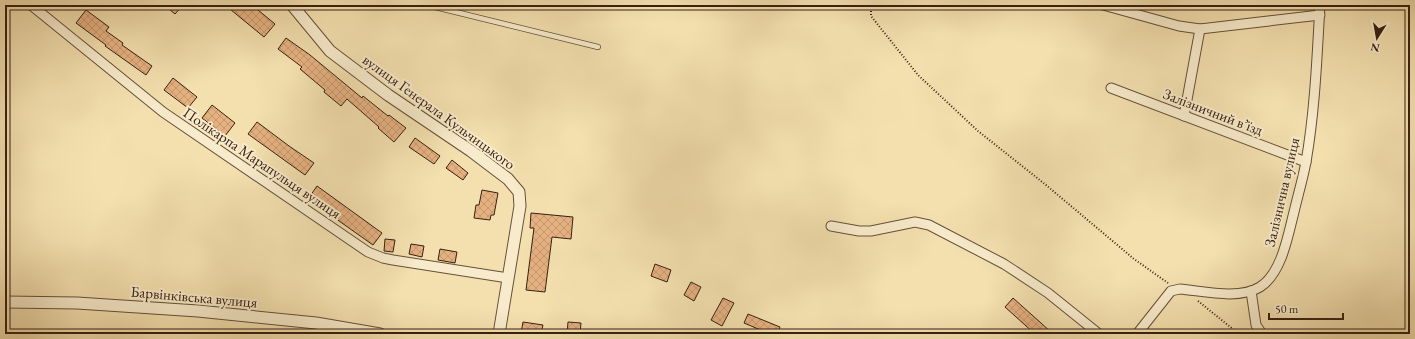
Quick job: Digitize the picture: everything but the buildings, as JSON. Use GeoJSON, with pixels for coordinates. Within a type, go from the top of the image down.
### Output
{"type":"FeatureCollection","features":[{"type":"Feature","properties":{"kind":"street","name":"Полікарпа Марапульця вулиця"},"geometry":{"type":"LineString","coordinates":[[31,5],[163,112],[368,252],[388,259],[508,278]]}},
{"type":"Feature","properties":{"kind":"street","name":"вулиця Генерала Кульчицького"},"geometry":{"type":"LineString","coordinates":[[292,5],[330,51],[388,95],[471,151],[508,179],[519,192],[520,206],[499,334]]}},
{"type":"Feature","properties":{"kind":"street"},"geometry":{"type":"LineString","coordinates":[[1103,5],[1179,26],[1200,29],[1320,15]]}},
{"type":"Feature","properties":{"kind":"street","name":"Залізнична вулиця"},"geometry":{"type":"LineString","coordinates":[[1251,292],[1261,287],[1270,278],[1279,264],[1290,230],[1306,162],[1315,88],[1320,5]]}},
{"type":"Feature","properties":{"kind":"street"},"geometry":{"type":"LineString","coordinates":[[1184,116],[1200,29]]}},
{"type":"Feature","properties":{"kind":"street","name":"Залізничний в’їзд"},"geometry":{"type":"LineString","coordinates":[[1111,88],[1306,162]]}},
{"type":"Feature","properties":{"kind":"street"},"geometry":{"type":"LineString","coordinates":[[831,226],[847,230],[865,231],[882,230],[904,223],[915,222],[929,225],[1004,264],[1048,293],[1099,334]]}},
{"type":"Feature","properties":{"kind":"street"},"geometry":{"type":"LineString","coordinates":[[1137,334],[1176,290],[1236,294],[1251,292],[1256,325],[1262,334]]}},
{"type":"Feature","properties":{"kind":"street","name":"Барвінківська вулиця"},"geometry":{"type":"LineString","coordinates":[[5,302],[77,303],[198,311],[316,323],[380,334]]}},
{"type":"Feature","properties":{"kind":"lane"},"geometry":{"type":"LineString","coordinates":[[427,5],[598,48]]}},
{"type":"Feature","properties":{"kind":"path"},"geometry":{"type":"LineString","coordinates":[[871,5],[871,16],[918,75],[978,131],[1046,185],[1134,259],[1176,290]]}},
{"type":"Feature","properties":{"kind":"path"},"geometry":{"type":"LineString","coordinates":[[1195,299],[1239,334]]}}]}
